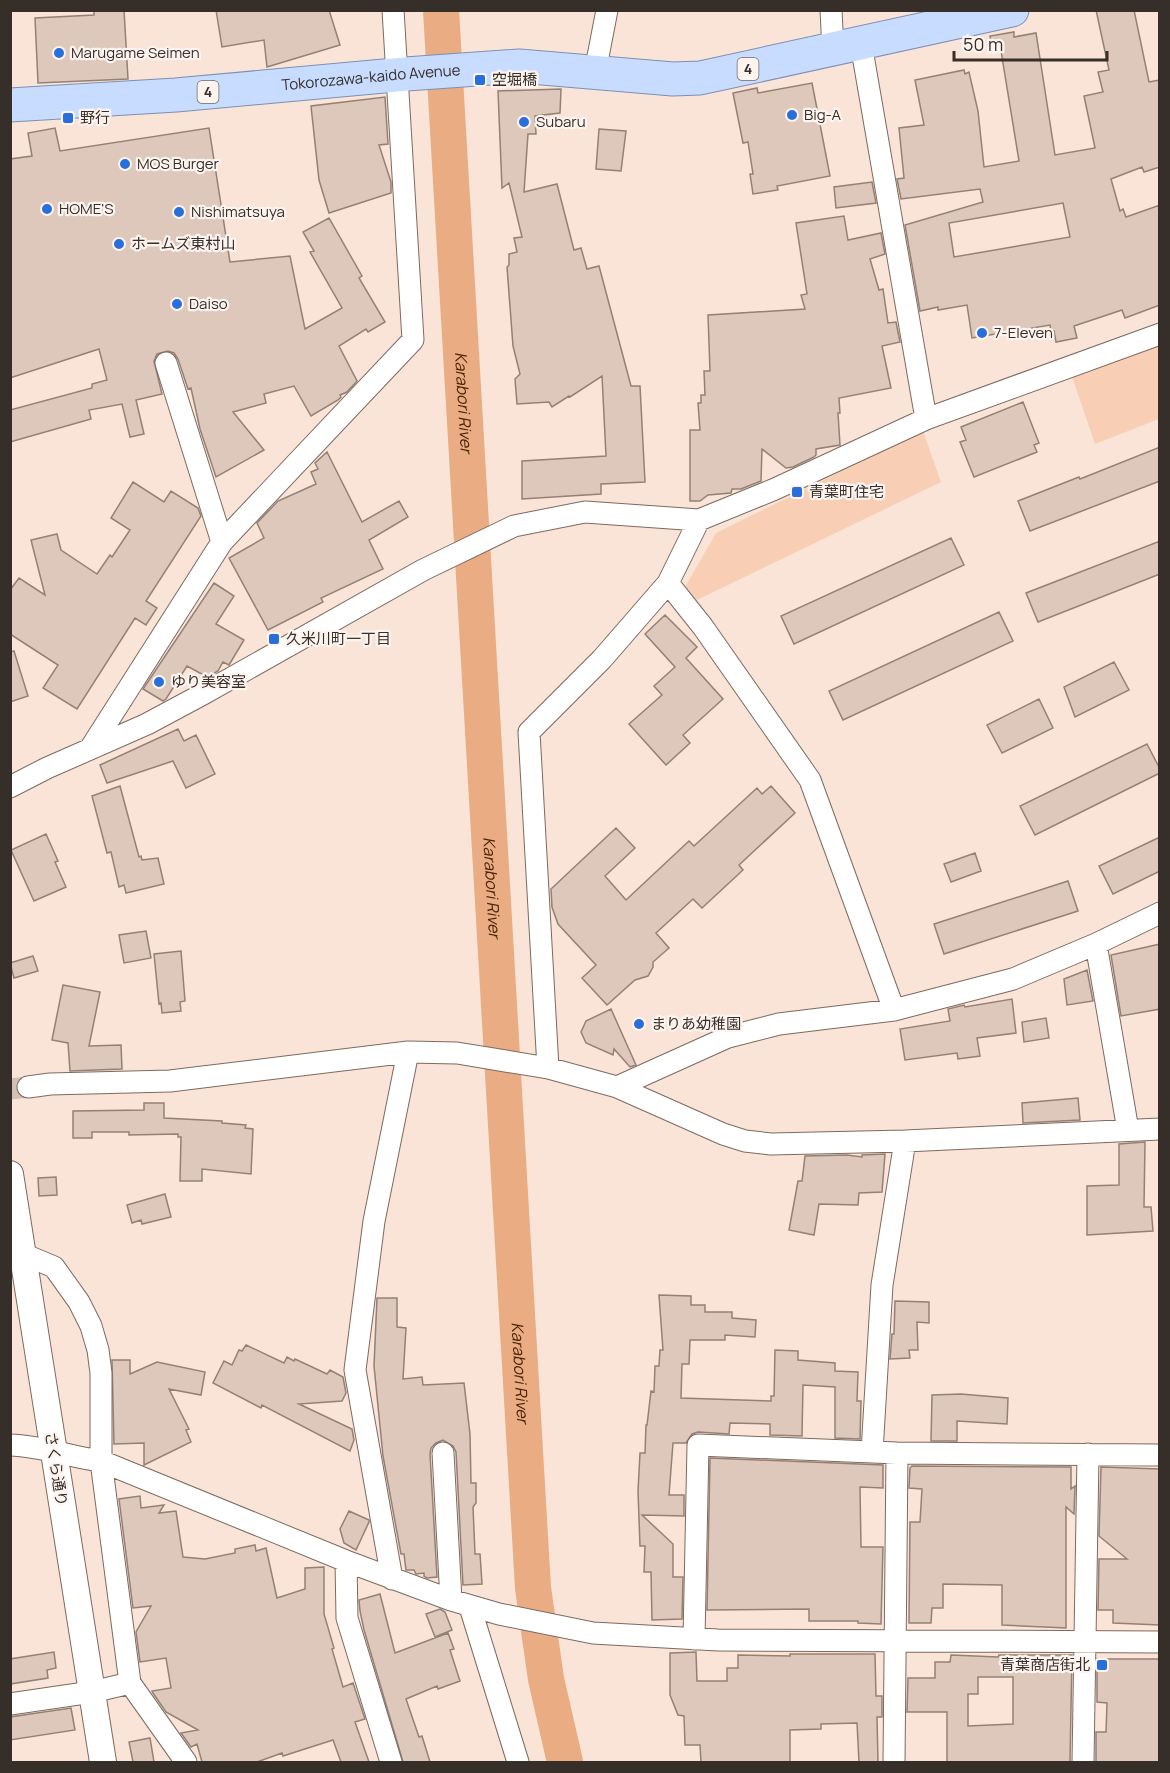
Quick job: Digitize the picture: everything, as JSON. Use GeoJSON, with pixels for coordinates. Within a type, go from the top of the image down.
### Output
{"type":"FeatureCollection","features":[{"type":"Feature","properties":{"kind":"main road","name":"Tokorozawa-kaido Avenue"},"geometry":{"type":"LineString","coordinates":[[10,105],[176,95],[519,66],[673,79],[700,78],[1012,10]]}},
{"type":"Feature","properties":{"kind":"street"},"geometry":{"type":"LineString","coordinates":[[90,750],[222,542],[413,340],[401,75],[393,10]]}},
{"type":"Feature","properties":{"kind":"street"},"geometry":{"type":"LineString","coordinates":[[595,72],[607,10]]}},
{"type":"Feature","properties":{"kind":"street"},"geometry":{"type":"LineString","coordinates":[[831,10],[847,47],[926,419]]}},
{"type":"Feature","properties":{"kind":"street"},"geometry":{"type":"LineString","coordinates":[[10,787],[47,768],[147,724],[423,570],[514,526],[585,512],[699,520],[775,489],[926,419],[1160,334]]}},
{"type":"Feature","properties":{"kind":"street"},"geometry":{"type":"LineString","coordinates":[[166,363],[222,542]]}},
{"type":"Feature","properties":{"kind":"street"},"geometry":{"type":"LineString","coordinates":[[545,1068],[529,732],[602,659],[668,583],[699,520]]}},
{"type":"Feature","properties":{"kind":"street"},"geometry":{"type":"LineString","coordinates":[[668,583],[703,627],[810,780],[894,1010]]}},
{"type":"Feature","properties":{"kind":"street"},"geometry":{"type":"LineString","coordinates":[[617,1087],[728,1037],[779,1024],[894,1010],[1013,979],[1096,944],[1160,913]]}},
{"type":"Feature","properties":{"kind":"street"},"geometry":{"type":"LineString","coordinates":[[1096,944],[1128,1130]]}},
{"type":"Feature","properties":{"kind":"street"},"geometry":{"type":"LineString","coordinates":[[393,1579],[355,1370],[374,1221],[408,1052]]}},
{"type":"Feature","properties":{"kind":"street"},"geometry":{"type":"LineString","coordinates":[[28,1087],[50,1084],[170,1081],[408,1052],[457,1053],[545,1068],[617,1087],[723,1134],[744,1141],[771,1144],[905,1141],[1160,1129]]}},
{"type":"Feature","properties":{"kind":"street"},"geometry":{"type":"LineString","coordinates":[[872,1452],[882,1285],[905,1141]]}},
{"type":"Feature","properties":{"kind":"street","name":"さくら通り"},"geometry":{"type":"LineString","coordinates":[[10,1174],[14,1214],[23,1254],[103,1762]]}},
{"type":"Feature","properties":{"kind":"street"},"geometry":{"type":"LineString","coordinates":[[23,1254],[54,1267],[79,1302],[91,1326],[98,1350],[101,1373],[101,1461],[130,1683],[186,1762]]}},
{"type":"Feature","properties":{"kind":"street"},"geometry":{"type":"LineString","coordinates":[[10,1445],[33,1445],[76,1457],[101,1461],[346,1562],[460,1604],[593,1633],[694,1638],[1160,1642]]}},
{"type":"Feature","properties":{"kind":"street"},"geometry":{"type":"LineString","coordinates":[[694,1638],[698,1445],[897,1453],[1160,1455]]}},
{"type":"Feature","properties":{"kind":"street"},"geometry":{"type":"LineString","coordinates":[[443,1453],[460,1604],[519,1762]]}},
{"type":"Feature","properties":{"kind":"street"},"geometry":{"type":"LineString","coordinates":[[894,1762],[897,1453]]}},
{"type":"Feature","properties":{"kind":"street"},"geometry":{"type":"LineString","coordinates":[[1083,1762],[1088,1454]]}},
{"type":"Feature","properties":{"kind":"street"},"geometry":{"type":"LineString","coordinates":[[346,1562],[347,1618],[391,1762]]}},
{"type":"Feature","properties":{"kind":"street"},"geometry":{"type":"LineString","coordinates":[[10,1704],[92,1692],[130,1683]]}},
{"type":"Feature","properties":{"kind":"shaded area"},"geometry":{"type":"Polygon","coordinates":[[[1159,343],[1159,419],[1095,444],[1071,374],[1159,343]]]}},
{"type":"Feature","properties":{"kind":"shaded area"},"geometry":{"type":"Polygon","coordinates":[[[923,431],[941,482],[695,601],[685,587],[716,533],[923,431]]]}},
{"type":"Feature","properties":{"kind":"building"},"geometry":{"type":"Polygon","coordinates":[[[94,10],[124,10],[128,79],[38,83],[35,18],[94,15],[94,10]]]}},
{"type":"Feature","properties":{"kind":"building"},"geometry":{"type":"Polygon","coordinates":[[[216,10],[329,10],[340,45],[267,67],[264,40],[222,47],[216,10]]]}},
{"type":"Feature","properties":{"kind":"building"},"geometry":{"type":"Polygon","coordinates":[[[1096,10],[1134,10],[1149,82],[1160,80],[1160,167],[1144,172],[1142,167],[1111,179],[1120,211],[1123,209],[1126,217],[1160,205],[1160,305],[1125,318],[1122,310],[1074,326],[1077,338],[1056,342],[1050,325],[972,338],[967,305],[920,311],[905,225],[983,202],[980,189],[901,199],[897,179],[904,178],[899,128],[924,125],[915,80],[964,70],[965,74],[969,72],[978,111],[984,167],[1019,161],[1001,51],[993,52],[990,36],[1014,32],[1014,37],[1036,33],[1055,155],[1095,148],[1084,96],[1103,92],[1098,72],[1109,70],[1096,10]],[[1063,203],[949,223],[954,257],[1070,237],[1063,203]]]}},
{"type":"Feature","properties":{"kind":"building"},"geometry":{"type":"Polygon","coordinates":[[[812,83],[830,176],[777,186],[778,190],[753,194],[750,174],[753,174],[748,142],[743,143],[733,93],[757,88],[758,93],[812,83]]]}},
{"type":"Feature","properties":{"kind":"building"},"geometry":{"type":"Polygon","coordinates":[[[561,89],[560,113],[535,116],[536,134],[528,134],[524,192],[557,184],[574,250],[581,248],[587,269],[599,266],[631,386],[640,386],[645,482],[601,484],[601,494],[522,499],[522,461],[606,456],[602,376],[552,407],[549,402],[517,404],[515,379],[520,374],[513,346],[507,267],[509,254],[517,252],[514,238],[522,237],[509,183],[502,188],[498,91],[561,89]]]}},
{"type":"Feature","properties":{"kind":"building"},"geometry":{"type":"Polygon","coordinates":[[[385,97],[388,144],[379,145],[391,182],[391,193],[329,213],[319,180],[311,106],[385,97]]]}},
{"type":"Feature","properties":{"kind":"building","name":"ホームズ東村山"},"geometry":{"type":"Polygon","coordinates":[[[55,128],[60,151],[209,128],[230,262],[290,256],[305,329],[342,308],[310,252],[314,251],[303,232],[329,218],[362,276],[359,278],[385,322],[368,332],[366,329],[339,346],[357,381],[347,392],[340,395],[338,400],[311,416],[294,386],[264,394],[266,403],[233,412],[264,450],[216,477],[200,429],[191,388],[188,389],[178,359],[174,353],[168,351],[157,354],[154,361],[162,394],[136,400],[144,434],[130,437],[122,404],[89,410],[91,419],[10,442],[10,410],[92,388],[92,384],[107,380],[99,349],[10,378],[10,159],[32,156],[28,133],[55,128]]]}},
{"type":"Feature","properties":{"kind":"building"},"geometry":{"type":"Polygon","coordinates":[[[599,129],[626,131],[621,171],[596,169],[599,129]]]}},
{"type":"Feature","properties":{"kind":"building"},"geometry":{"type":"Polygon","coordinates":[[[872,182],[876,203],[836,208],[834,187],[872,182]]]}},
{"type":"Feature","properties":{"kind":"building"},"geometry":{"type":"Polygon","coordinates":[[[844,216],[848,240],[881,233],[885,254],[870,259],[879,290],[883,289],[888,323],[896,322],[900,342],[882,346],[891,388],[839,398],[840,445],[816,449],[814,457],[786,468],[762,449],[761,481],[741,489],[732,489],[731,493],[708,495],[700,501],[690,501],[690,430],[700,430],[698,403],[701,403],[701,395],[705,395],[704,371],[710,371],[708,315],[805,309],[801,295],[807,294],[796,223],[844,216]]]}},
{"type":"Feature","properties":{"kind":"building"},"geometry":{"type":"Polygon","coordinates":[[[1023,402],[1039,443],[1034,445],[1037,452],[974,477],[960,442],[966,440],[961,427],[1023,402]]]}},
{"type":"Feature","properties":{"kind":"building"},"geometry":{"type":"Polygon","coordinates":[[[1160,447],[1160,481],[1030,531],[1018,501],[1160,447]]]}},
{"type":"Feature","properties":{"kind":"building"},"geometry":{"type":"Polygon","coordinates":[[[327,452],[362,522],[399,501],[408,517],[369,540],[383,569],[321,598],[323,602],[268,630],[229,558],[264,538],[257,523],[278,501],[316,484],[311,472],[318,469],[315,463],[327,452]]]}},
{"type":"Feature","properties":{"kind":"building"},"geometry":{"type":"Polygon","coordinates":[[[133,482],[164,502],[171,491],[198,508],[201,516],[146,601],[157,608],[146,625],[135,618],[77,709],[43,688],[58,665],[10,634],[10,590],[19,578],[45,595],[31,540],[57,534],[61,550],[97,574],[110,555],[112,557],[130,530],[111,518],[133,482]]]}},
{"type":"Feature","properties":{"kind":"building"},"geometry":{"type":"Polygon","coordinates":[[[951,538],[964,565],[794,644],[781,616],[951,538]]]}},
{"type":"Feature","properties":{"kind":"building"},"geometry":{"type":"Polygon","coordinates":[[[1160,541],[1160,574],[1038,622],[1026,593],[1160,541]]]}},
{"type":"Feature","properties":{"kind":"building"},"geometry":{"type":"Polygon","coordinates":[[[214,583],[234,596],[216,624],[244,640],[229,665],[223,662],[218,671],[207,677],[187,666],[163,701],[143,689],[214,583]]]}},
{"type":"Feature","properties":{"kind":"building"},"geometry":{"type":"Polygon","coordinates":[[[999,612],[1013,641],[843,720],[829,691],[999,612]]]}},
{"type":"Feature","properties":{"kind":"building"},"geometry":{"type":"Polygon","coordinates":[[[665,615],[697,647],[686,658],[723,699],[683,735],[690,743],[666,765],[629,724],[662,695],[654,686],[675,667],[645,634],[665,615]]]}},
{"type":"Feature","properties":{"kind":"building"},"geometry":{"type":"Polygon","coordinates":[[[14,651],[28,696],[10,702],[10,652],[14,651]]]}},
{"type":"Feature","properties":{"kind":"building"},"geometry":{"type":"Polygon","coordinates":[[[1114,662],[1129,690],[1075,717],[1064,687],[1114,662]]]}},
{"type":"Feature","properties":{"kind":"building"},"geometry":{"type":"Polygon","coordinates":[[[1039,699],[1053,728],[1002,753],[987,725],[1039,699]]]}},
{"type":"Feature","properties":{"kind":"building"},"geometry":{"type":"Polygon","coordinates":[[[178,729],[184,741],[196,735],[215,774],[186,788],[173,761],[107,783],[100,765],[178,729]]]}},
{"type":"Feature","properties":{"kind":"building"},"geometry":{"type":"Polygon","coordinates":[[[1147,744],[1160,773],[1035,835],[1020,806],[1147,744]]]}},
{"type":"Feature","properties":{"kind":"building"},"geometry":{"type":"Polygon","coordinates":[[[120,786],[139,857],[141,856],[142,860],[158,858],[164,884],[126,893],[124,885],[119,887],[111,852],[107,853],[92,796],[120,786]]]}},
{"type":"Feature","properties":{"kind":"building"},"geometry":{"type":"Polygon","coordinates":[[[771,786],[795,813],[739,865],[743,870],[702,908],[693,899],[656,933],[669,948],[653,962],[648,976],[635,980],[607,1005],[582,978],[596,965],[558,924],[552,907],[551,889],[616,828],[635,848],[605,876],[626,900],[689,841],[694,846],[757,788],[762,794],[771,786]]]}},
{"type":"Feature","properties":{"kind":"building"},"geometry":{"type":"Polygon","coordinates":[[[46,834],[66,887],[34,901],[11,850],[46,834]]]}},
{"type":"Feature","properties":{"kind":"building"},"geometry":{"type":"Polygon","coordinates":[[[1160,837],[1160,871],[1113,894],[1099,866],[1160,837]]]}},
{"type":"Feature","properties":{"kind":"building"},"geometry":{"type":"Polygon","coordinates":[[[975,853],[981,871],[951,882],[944,864],[975,853]]]}},
{"type":"Feature","properties":{"kind":"building"},"geometry":{"type":"Polygon","coordinates":[[[1068,881],[1078,911],[944,954],[934,924],[1068,881]]]}},
{"type":"Feature","properties":{"kind":"building"},"geometry":{"type":"Polygon","coordinates":[[[146,931],[151,958],[124,963],[119,935],[146,931]]]}},
{"type":"Feature","properties":{"kind":"building"},"geometry":{"type":"Polygon","coordinates":[[[1160,944],[1160,1009],[1121,1016],[1111,955],[1160,944]]]}},
{"type":"Feature","properties":{"kind":"building"},"geometry":{"type":"Polygon","coordinates":[[[181,951],[185,1001],[180,1002],[181,1011],[162,1013],[154,954],[181,951]]]}},
{"type":"Feature","properties":{"kind":"building"},"geometry":{"type":"Polygon","coordinates":[[[33,956],[38,971],[14,978],[10,963],[33,956]]]}},
{"type":"Feature","properties":{"kind":"building"},"geometry":{"type":"Polygon","coordinates":[[[1087,970],[1093,1001],[1067,1005],[1064,979],[1087,970]]]}},
{"type":"Feature","properties":{"kind":"building"},"geometry":{"type":"Polygon","coordinates":[[[63,985],[100,992],[89,1046],[121,1045],[122,1069],[70,1071],[68,1043],[52,1040],[63,985]]]}},
{"type":"Feature","properties":{"kind":"building"},"geometry":{"type":"Polygon","coordinates":[[[1012,999],[1016,1033],[977,1038],[980,1056],[958,1059],[957,1053],[905,1060],[900,1029],[950,1021],[948,1009],[1012,999]]]}},
{"type":"Feature","properties":{"kind":"building"},"geometry":{"type":"Polygon","coordinates":[[[611,1009],[636,1065],[630,1067],[614,1049],[613,1055],[586,1043],[581,1032],[586,1021],[611,1009]]]}},
{"type":"Feature","properties":{"kind":"building"},"geometry":{"type":"Polygon","coordinates":[[[1046,1018],[1049,1038],[1024,1042],[1022,1022],[1046,1018]]]}},
{"type":"Feature","properties":{"kind":"building"},"geometry":{"type":"Polygon","coordinates":[[[1078,1098],[1080,1120],[1023,1123],[1022,1103],[1078,1098]]]}},
{"type":"Feature","properties":{"kind":"building"},"geometry":{"type":"Polygon","coordinates":[[[144,1103],[164,1103],[164,1118],[222,1121],[222,1123],[246,1125],[245,1128],[253,1129],[251,1174],[202,1169],[202,1181],[180,1181],[181,1137],[178,1137],[178,1134],[129,1135],[129,1132],[92,1132],[92,1138],[73,1138],[73,1111],[144,1110],[144,1103]]]}},
{"type":"Feature","properties":{"kind":"building"},"geometry":{"type":"Polygon","coordinates":[[[1145,1142],[1144,1207],[1151,1207],[1153,1231],[1087,1235],[1087,1186],[1119,1185],[1119,1144],[1145,1142]]]}},
{"type":"Feature","properties":{"kind":"building"},"geometry":{"type":"Polygon","coordinates":[[[885,1154],[882,1192],[859,1193],[858,1205],[819,1204],[814,1235],[789,1230],[798,1181],[802,1181],[805,1156],[862,1157],[862,1155],[885,1154]]]}},
{"type":"Feature","properties":{"kind":"building"},"geometry":{"type":"Polygon","coordinates":[[[56,1177],[57,1195],[39,1196],[38,1178],[56,1177]]]}},
{"type":"Feature","properties":{"kind":"building"},"geometry":{"type":"Polygon","coordinates":[[[165,1194],[171,1217],[142,1224],[141,1220],[132,1223],[127,1205],[165,1194]]]}},
{"type":"Feature","properties":{"kind":"building"},"geometry":{"type":"Polygon","coordinates":[[[659,1295],[691,1296],[691,1305],[705,1305],[705,1312],[732,1312],[732,1318],[756,1320],[755,1337],[725,1335],[725,1340],[690,1340],[689,1364],[682,1364],[681,1398],[771,1401],[771,1396],[774,1396],[775,1350],[798,1351],[798,1360],[835,1363],[835,1371],[858,1372],[857,1401],[861,1401],[860,1439],[835,1438],[835,1387],[803,1385],[802,1436],[770,1435],[770,1424],[730,1423],[729,1434],[698,1432],[692,1434],[686,1443],[673,1443],[669,1495],[684,1495],[684,1516],[642,1515],[673,1544],[673,1577],[683,1577],[682,1619],[652,1620],[651,1572],[644,1572],[645,1546],[640,1546],[638,1491],[640,1453],[645,1453],[646,1425],[651,1391],[654,1392],[655,1366],[659,1366],[660,1350],[663,1350],[659,1295]]]}},
{"type":"Feature","properties":{"kind":"building"},"geometry":{"type":"Polygon","coordinates":[[[377,1298],[397,1298],[397,1327],[406,1328],[403,1379],[422,1377],[423,1385],[464,1383],[470,1434],[471,1483],[476,1483],[476,1503],[473,1507],[475,1554],[480,1554],[482,1584],[463,1585],[456,1452],[453,1446],[443,1440],[431,1448],[430,1454],[437,1577],[427,1578],[424,1573],[416,1574],[414,1570],[406,1570],[383,1456],[374,1366],[377,1298]]]}},
{"type":"Feature","properties":{"kind":"building"},"geometry":{"type":"Polygon","coordinates":[[[895,1301],[929,1302],[929,1323],[917,1322],[918,1350],[909,1350],[910,1358],[890,1359],[892,1334],[894,1334],[895,1301]]]}},
{"type":"Feature","properties":{"kind":"building"},"geometry":{"type":"Polygon","coordinates":[[[246,1345],[284,1363],[287,1357],[327,1374],[330,1370],[343,1377],[346,1393],[342,1401],[299,1404],[352,1429],[354,1440],[350,1451],[262,1405],[261,1408],[213,1383],[224,1361],[232,1365],[239,1350],[242,1351],[246,1345]]]}},
{"type":"Feature","properties":{"kind":"building"},"geometry":{"type":"Polygon","coordinates":[[[112,1360],[130,1360],[130,1374],[157,1362],[205,1372],[201,1395],[169,1389],[189,1429],[186,1430],[191,1442],[144,1465],[144,1443],[114,1444],[112,1360]]]}},
{"type":"Feature","properties":{"kind":"building"},"geometry":{"type":"Polygon","coordinates":[[[961,1394],[1008,1398],[1007,1424],[957,1421],[957,1441],[931,1441],[932,1395],[961,1394]]]}},
{"type":"Feature","properties":{"kind":"building"},"geometry":{"type":"Polygon","coordinates":[[[710,1458],[883,1465],[883,1488],[860,1487],[861,1547],[883,1547],[881,1624],[858,1623],[858,1621],[809,1621],[809,1609],[707,1610],[710,1458]]]}},
{"type":"Feature","properties":{"kind":"building"},"geometry":{"type":"Polygon","coordinates":[[[912,1466],[1071,1467],[1071,1489],[1075,1486],[1074,1514],[1066,1507],[1066,1628],[1002,1625],[1002,1585],[943,1584],[943,1608],[932,1608],[931,1623],[909,1623],[910,1522],[920,1522],[922,1489],[909,1488],[912,1466]]]}},
{"type":"Feature","properties":{"kind":"building"},"geometry":{"type":"Polygon","coordinates":[[[1101,1467],[1160,1469],[1160,1625],[1113,1623],[1113,1610],[1098,1610],[1099,1559],[1127,1559],[1099,1536],[1101,1467]]]}},
{"type":"Feature","properties":{"kind":"building"},"geometry":{"type":"Polygon","coordinates":[[[140,1496],[141,1508],[164,1505],[159,1513],[176,1511],[183,1557],[205,1559],[235,1553],[235,1549],[255,1545],[256,1551],[266,1548],[277,1598],[305,1589],[305,1568],[324,1567],[324,1614],[334,1648],[332,1649],[343,1687],[353,1683],[365,1719],[355,1722],[369,1762],[341,1762],[333,1740],[257,1762],[202,1762],[197,1744],[191,1747],[181,1733],[198,1730],[166,1712],[152,1691],[171,1688],[166,1658],[140,1662],[136,1632],[151,1606],[133,1608],[119,1499],[140,1496]]]}},
{"type":"Feature","properties":{"kind":"building"},"geometry":{"type":"Polygon","coordinates":[[[349,1511],[369,1520],[356,1550],[344,1543],[340,1529],[349,1511]]]}},
{"type":"Feature","properties":{"kind":"building"},"geometry":{"type":"Polygon","coordinates":[[[380,1594],[395,1653],[448,1633],[454,1649],[450,1650],[460,1681],[438,1689],[437,1686],[406,1699],[430,1762],[403,1762],[360,1611],[359,1600],[380,1594]]]}},
{"type":"Feature","properties":{"kind":"building"},"geometry":{"type":"Polygon","coordinates":[[[440,1609],[445,1612],[452,1630],[435,1637],[426,1614],[440,1609]]]}},
{"type":"Feature","properties":{"kind":"building"},"geometry":{"type":"Polygon","coordinates":[[[54,1652],[56,1668],[47,1670],[48,1678],[10,1684],[10,1659],[54,1652]]]}},
{"type":"Feature","properties":{"kind":"building"},"geometry":{"type":"Polygon","coordinates":[[[696,1652],[697,1681],[727,1681],[727,1668],[738,1668],[738,1655],[875,1654],[876,1696],[882,1696],[882,1717],[877,1717],[878,1762],[859,1762],[857,1723],[821,1724],[821,1729],[790,1730],[790,1762],[701,1762],[700,1745],[685,1745],[684,1716],[678,1715],[670,1695],[670,1653],[696,1652]]]}},
{"type":"Feature","properties":{"kind":"building"},"geometry":{"type":"Polygon","coordinates":[[[951,1655],[998,1657],[999,1655],[1072,1655],[1070,1762],[947,1762],[947,1712],[907,1712],[908,1678],[935,1678],[935,1662],[950,1662],[951,1655]],[[978,1677],[978,1694],[968,1694],[968,1726],[1013,1724],[1013,1677],[978,1677]]]}},
{"type":"Feature","properties":{"kind":"building"},"geometry":{"type":"Polygon","coordinates":[[[1097,1659],[1160,1659],[1160,1762],[1096,1762],[1096,1732],[1106,1732],[1107,1703],[1097,1702],[1097,1659]]]}},
{"type":"Feature","properties":{"kind":"building"},"geometry":{"type":"Polygon","coordinates":[[[71,1708],[75,1730],[10,1740],[10,1717],[71,1708]]]}},
{"type":"Feature","properties":{"kind":"building"},"geometry":{"type":"Polygon","coordinates":[[[150,1738],[154,1762],[133,1762],[129,1742],[150,1738]]]}},
{"type":"Feature","properties":{"kind":"waterway","name":"Karabori River"},"geometry":{"type":"LineString","coordinates":[[441,10],[533,1588],[546,1679],[565,1762]]}},
{"type":"Feature","properties":{"kind":"tunnel"},"geometry":{"type":"LineString","coordinates":[[10,1089],[28,1087]]}},
{"type":"Feature","properties":{"kind":"place","name":"Marugame Seimen"},"geometry":{"type":"Point","coordinates":[59,53]}},
{"type":"Feature","properties":{"kind":"place","name":"空堀橋"},"geometry":{"type":"Point","coordinates":[480,80]}},
{"type":"Feature","properties":{"kind":"place","name":"Big-A"},"geometry":{"type":"Point","coordinates":[792,115]}},
{"type":"Feature","properties":{"kind":"place","name":"野行"},"geometry":{"type":"Point","coordinates":[68,118]}},
{"type":"Feature","properties":{"kind":"place","name":"Subaru"},"geometry":{"type":"Point","coordinates":[524,122]}},
{"type":"Feature","properties":{"kind":"place","name":"MOS Burger"},"geometry":{"type":"Point","coordinates":[125,164]}},
{"type":"Feature","properties":{"kind":"place","name":"HOME'S"},"geometry":{"type":"Point","coordinates":[47,209]}},
{"type":"Feature","properties":{"kind":"place","name":"Nishimatsuya"},"geometry":{"type":"Point","coordinates":[179,212]}},
{"type":"Feature","properties":{"kind":"place","name":"ホームズ東村山"},"geometry":{"type":"Point","coordinates":[119,244]}},
{"type":"Feature","properties":{"kind":"place","name":"Daiso"},"geometry":{"type":"Point","coordinates":[177,304]}},
{"type":"Feature","properties":{"kind":"place","name":"7-Eleven"},"geometry":{"type":"Point","coordinates":[982,333]}},
{"type":"Feature","properties":{"kind":"place","name":"青葉町住宅"},"geometry":{"type":"Point","coordinates":[797,492]}},
{"type":"Feature","properties":{"kind":"place","name":"久米川町一丁目"},"geometry":{"type":"Point","coordinates":[274,639]}},
{"type":"Feature","properties":{"kind":"place","name":"ゆり美容室"},"geometry":{"type":"Point","coordinates":[159,682]}},
{"type":"Feature","properties":{"kind":"place","name":"まりあ幼稚園"},"geometry":{"type":"Point","coordinates":[639,1024]}},
{"type":"Feature","properties":{"kind":"place","name":"青葉商店街北"},"geometry":{"type":"Point","coordinates":[1102,1665]}}]}
